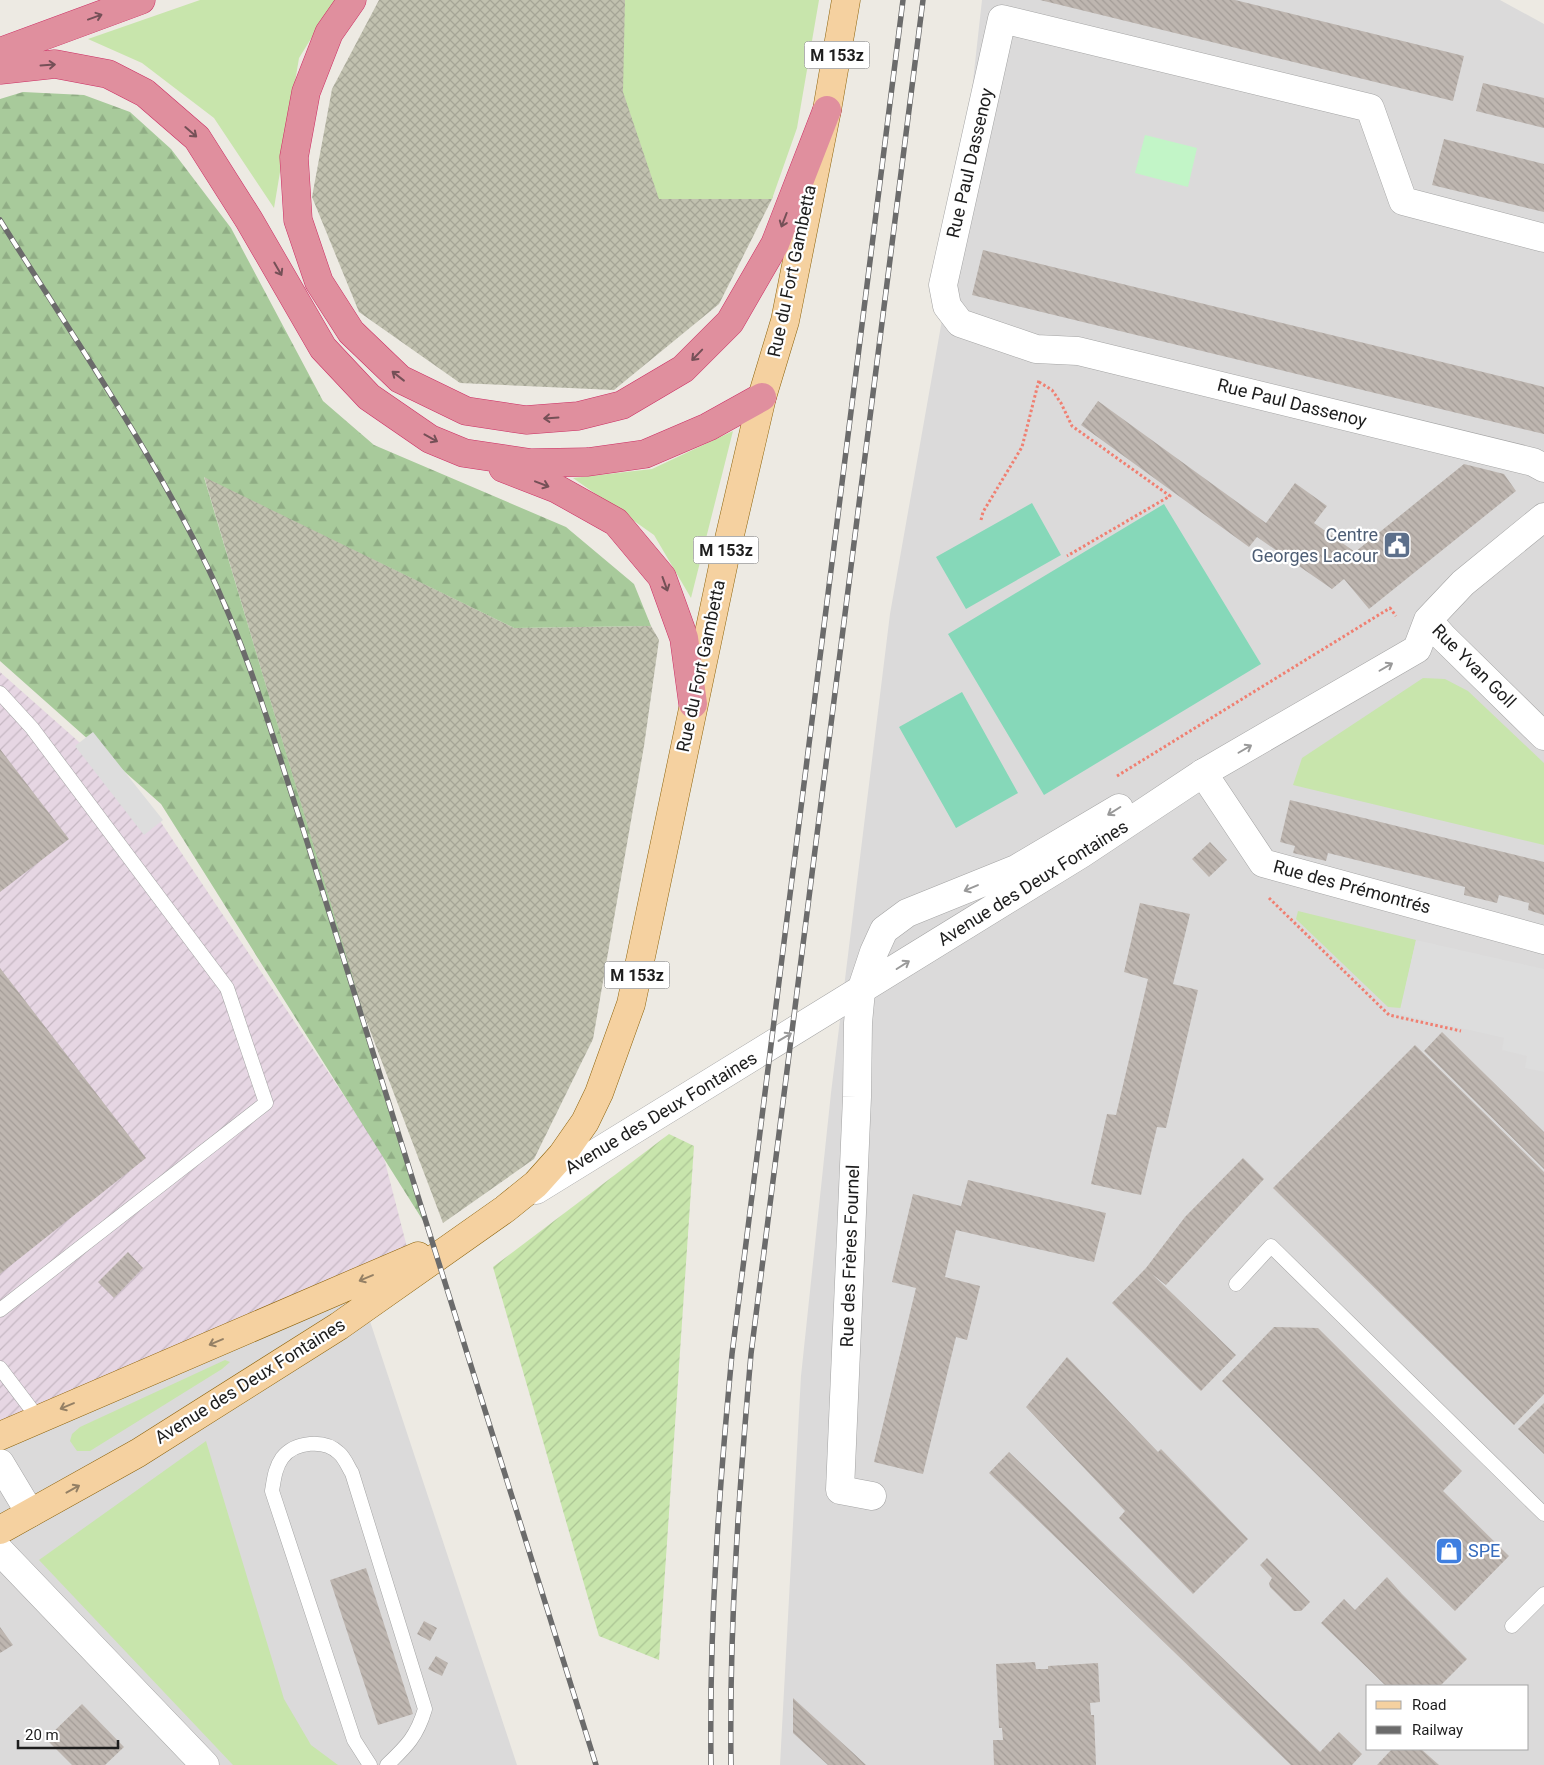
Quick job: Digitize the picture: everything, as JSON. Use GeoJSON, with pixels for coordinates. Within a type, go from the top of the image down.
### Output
{"type":"FeatureCollection","features":[{"type":"Feature","properties":{"kind":"highway"},"geometry":{"type":"LineString","coordinates":[[0,52],[141,0]]}},
{"type":"Feature","properties":{"kind":"highway"},"geometry":{"type":"LineString","coordinates":[[352,0],[328,33],[306,92],[294,158],[298,220],[319,282],[351,332],[400,379],[466,411],[526,420],[578,416],[622,405],[683,370],[730,322],[775,244],[827,110]]}},
{"type":"Feature","properties":{"kind":"highway"},"geometry":{"type":"LineString","coordinates":[[0,70],[55,64],[108,74],[146,93],[197,138],[249,220],[323,348],[369,397],[430,439],[464,454],[557,489],[616,522],[662,576],[684,638],[693,704]]}},
{"type":"Feature","properties":{"kind":"highway"},"geometry":{"type":"LineString","coordinates":[[464,454],[532,462],[588,462],[645,454],[708,427],[762,397]]}},
{"type":"Feature","properties":{"kind":"main road","name":"Rue du Fort Gambetta"},"geometry":{"type":"LineString","coordinates":[[505,1209],[536,1184],[562,1155],[585,1122],[599,1094],[631,1004],[693,704],[762,397],[785,321],[827,110],[846,0]]}},
{"type":"Feature","properties":{"kind":"main road","name":"Avenue des Deux Fontaines"},"geometry":{"type":"LineString","coordinates":[[0,1530],[138,1453],[339,1326],[505,1209]]}},
{"type":"Feature","properties":{"kind":"main road","name":"Avenue des Deux Fontaines"},"geometry":{"type":"LineString","coordinates":[[0,1436],[38,1418],[463,1238]]}},
{"type":"Feature","properties":{"kind":"street","name":"Rue Paul Dassenoy"},"geometry":{"type":"LineString","coordinates":[[1544,238],[1403,201],[1370,108],[1002,19],[942,285],[947,306],[960,323],[1036,349],[1078,351],[1533,462],[1544,468]]}},
{"type":"Feature","properties":{"kind":"street","name":"Rue Yvan Goll"},"geometry":{"type":"LineString","coordinates":[[1544,517],[1463,583],[1428,620],[1442,637],[1544,736]]}},
{"type":"Feature","properties":{"kind":"street"},"geometry":{"type":"LineString","coordinates":[[1417,649],[1428,620]]}},
{"type":"Feature","properties":{"kind":"street","name":"Avenue des Deux Fontaines"},"geometry":{"type":"LineString","coordinates":[[505,1209],[1081,854],[1203,773],[1417,649]]}},
{"type":"Feature","properties":{"kind":"street","name":"Avenue des Deux Fontaines"},"geometry":{"type":"LineString","coordinates":[[861,991],[874,952],[884,930],[907,913],[1016,869],[1177,771],[1203,773]]}},
{"type":"Feature","properties":{"kind":"street","name":"Rue des Prémontrés"},"geometry":{"type":"LineString","coordinates":[[1203,773],[1263,863],[1544,940]]}},
{"type":"Feature","properties":{"kind":"street","name":"Rue des Frères Fournel"},"geometry":{"type":"LineString","coordinates":[[861,991],[858,1023],[857,1097],[840,1490],[872,1496]]}},
{"type":"Feature","properties":{"kind":"street"},"geometry":{"type":"LineString","coordinates":[[0,1463],[30,1513]]}},
{"type":"Feature","properties":{"kind":"street"},"geometry":{"type":"LineString","coordinates":[[0,1551],[205,1765]]}},
{"type":"Feature","properties":{"kind":"lane"},"geometry":{"type":"LineString","coordinates":[[0,693],[32,728],[227,988],[266,1104],[0,1310]]}},
{"type":"Feature","properties":{"kind":"lane"},"geometry":{"type":"LineString","coordinates":[[1236,1284],[1271,1246],[1544,1514]]}},
{"type":"Feature","properties":{"kind":"lane"},"geometry":{"type":"LineString","coordinates":[[0,1368],[38,1418]]}},
{"type":"Feature","properties":{"kind":"lane"},"geometry":{"type":"LineString","coordinates":[[370,1765],[354,1740],[272,1491],[274,1473],[283,1456],[303,1445],[321,1442],[339,1452],[352,1473],[425,1709],[419,1729],[408,1744],[387,1765]]}},
{"type":"Feature","properties":{"kind":"lane"},"geometry":{"type":"LineString","coordinates":[[1512,1626],[1544,1594]]}},
{"type":"Feature","properties":{"kind":"path"},"geometry":{"type":"LineString","coordinates":[[981,520],[982,512],[1022,447],[1039,382],[1036,349]]}},
{"type":"Feature","properties":{"kind":"path"},"geometry":{"type":"LineString","coordinates":[[1039,382],[1052,390],[1061,403],[1072,426],[1170,496],[1067,556]]}},
{"type":"Feature","properties":{"kind":"path"},"geometry":{"type":"LineString","coordinates":[[1116,777],[1390,608],[1417,649]]}},
{"type":"Feature","properties":{"kind":"path"},"geometry":{"type":"LineString","coordinates":[[1263,863],[1256,885],[1389,1015],[1461,1031]]}},
{"type":"Feature","properties":{"kind":"shaded area"},"geometry":{"type":"Polygon","coordinates":[[[379,0],[817,0],[772,199],[719,304],[614,390],[460,383],[359,312],[312,197],[332,89],[379,0]]]}},
{"type":"Feature","properties":{"kind":"shaded area"},"geometry":{"type":"Polygon","coordinates":[[[982,0],[1500,0],[1544,24],[1544,1765],[780,1765],[801,1376],[831,1093],[890,614],[954,252],[982,0]]]}},
{"type":"Feature","properties":{"kind":"shaded area"},"geometry":{"type":"Polygon","coordinates":[[[204,476],[514,628],[651,626],[659,640],[644,746],[593,1039],[534,1159],[443,1223],[360,1004],[204,476]]]}},
{"type":"Feature","properties":{"kind":"shaded area"},"geometry":{"type":"Polygon","coordinates":[[[0,672],[148,803],[383,1154],[410,1259],[0,1436],[0,672]]]}},
{"type":"Feature","properties":{"kind":"shaded area"},"geometry":{"type":"Polygon","coordinates":[[[93,732],[163,820],[144,835],[75,746],[93,732]]]}},
{"type":"Feature","properties":{"kind":"shaded area"},"geometry":{"type":"Polygon","coordinates":[[[1416,940],[1544,969],[1544,1072],[1525,1068],[1527,1056],[1502,1050],[1504,1038],[1399,1014],[1416,940]]]}},
{"type":"Feature","properties":{"kind":"shaded area"},"geometry":{"type":"Polygon","coordinates":[[[357,1282],[517,1765],[0,1765],[0,1439],[357,1282]]]}},
{"type":"Feature","properties":{"kind":"green space"},"geometry":{"type":"Polygon","coordinates":[[[200,0],[335,0],[299,58],[274,208],[214,118],[142,63],[88,39],[200,0]]]}},
{"type":"Feature","properties":{"kind":"green space"},"geometry":{"type":"Polygon","coordinates":[[[625,0],[819,0],[797,128],[772,199],[659,199],[623,92],[625,0]]]}},
{"type":"Feature","properties":{"kind":"green space"},"geometry":{"type":"Polygon","coordinates":[[[23,92],[84,95],[130,112],[171,149],[231,228],[323,401],[374,445],[566,527],[634,584],[651,626],[514,628],[204,477],[427,1227],[161,804],[0,661],[0,99],[23,92]]]}},
{"type":"Feature","properties":{"kind":"green space"},"geometry":{"type":"Polygon","coordinates":[[[1145,135],[1197,148],[1188,187],[1135,173],[1145,135]]]}},
{"type":"Feature","properties":{"kind":"green space"},"geometry":{"type":"Polygon","coordinates":[[[733,431],[691,598],[654,535],[573,478],[652,469],[733,431]]]}},
{"type":"Feature","properties":{"kind":"green space"},"geometry":{"type":"Polygon","coordinates":[[[1032,503],[1061,555],[966,609],[936,557],[1032,503]]]}},
{"type":"Feature","properties":{"kind":"green space"},"geometry":{"type":"Polygon","coordinates":[[[1164,504],[1261,664],[1044,795],[948,634],[1164,504]]]}},
{"type":"Feature","properties":{"kind":"green space"},"geometry":{"type":"Polygon","coordinates":[[[1423,678],[1445,679],[1468,691],[1544,763],[1544,845],[1293,785],[1302,758],[1423,678]]]}},
{"type":"Feature","properties":{"kind":"green space"},"geometry":{"type":"Polygon","coordinates":[[[962,692],[1018,793],[956,828],[899,727],[962,692]]]}},
{"type":"Feature","properties":{"kind":"green space"},"geometry":{"type":"Polygon","coordinates":[[[1298,911],[1416,940],[1401,1008],[1388,1007],[1296,919],[1298,911]]]}},
{"type":"Feature","properties":{"kind":"green space"},"geometry":{"type":"Polygon","coordinates":[[[669,1134],[694,1146],[659,1660],[599,1636],[493,1267],[669,1134]]]}},
{"type":"Feature","properties":{"kind":"green space"},"geometry":{"type":"Polygon","coordinates":[[[225,1360],[230,1362],[222,1369],[90,1451],[77,1451],[70,1441],[72,1434],[80,1427],[225,1360]]]}},
{"type":"Feature","properties":{"kind":"green space"},"geometry":{"type":"Polygon","coordinates":[[[206,1441],[284,1699],[311,1745],[338,1765],[233,1765],[39,1560],[206,1441]]]}},
{"type":"Feature","properties":{"kind":"building"},"geometry":{"type":"Polygon","coordinates":[[[1040,0],[1235,0],[1464,56],[1453,101],[1040,0]]]}},
{"type":"Feature","properties":{"kind":"building"},"geometry":{"type":"Polygon","coordinates":[[[1483,83],[1544,98],[1544,128],[1476,111],[1483,83]]]}},
{"type":"Feature","properties":{"kind":"building"},"geometry":{"type":"Polygon","coordinates":[[[1444,139],[1544,164],[1544,212],[1432,185],[1444,139]]]}},
{"type":"Feature","properties":{"kind":"building"},"geometry":{"type":"Polygon","coordinates":[[[983,250],[1544,387],[1544,434],[972,295],[983,250]]]}},
{"type":"Feature","properties":{"kind":"building"},"geometry":{"type":"Polygon","coordinates":[[[1098,401],[1266,523],[1295,483],[1327,506],[1314,523],[1355,552],[1464,464],[1504,474],[1516,491],[1369,609],[1344,579],[1332,589],[1257,537],[1249,547],[1081,425],[1098,401]]]}},
{"type":"Feature","properties":{"kind":"building"},"geometry":{"type":"Polygon","coordinates":[[[0,749],[69,839],[0,892],[0,749]]]}},
{"type":"Feature","properties":{"kind":"building"},"geometry":{"type":"Polygon","coordinates":[[[1290,800],[1544,862],[1544,915],[1528,910],[1529,903],[1499,895],[1497,903],[1464,895],[1465,887],[1328,853],[1326,861],[1293,853],[1295,846],[1280,842],[1290,800]]]}},
{"type":"Feature","properties":{"kind":"building"},"geometry":{"type":"Polygon","coordinates":[[[1210,842],[1227,860],[1209,877],[1192,859],[1210,842]]]}},
{"type":"Feature","properties":{"kind":"building"},"geometry":{"type":"Polygon","coordinates":[[[1140,903],[1190,914],[1173,984],[1198,990],[1166,1128],[1157,1127],[1141,1195],[1091,1184],[1107,1114],[1116,1115],[1148,979],[1124,972],[1140,903]]]}},
{"type":"Feature","properties":{"kind":"building"},"geometry":{"type":"Polygon","coordinates":[[[0,968],[146,1158],[0,1274],[0,968]]]}},
{"type":"Feature","properties":{"kind":"building"},"geometry":{"type":"Polygon","coordinates":[[[1442,1032],[1544,1132],[1544,1169],[1424,1051],[1442,1032]]]}},
{"type":"Feature","properties":{"kind":"building"},"geometry":{"type":"Polygon","coordinates":[[[1415,1045],[1544,1172],[1544,1394],[1514,1425],[1273,1188],[1415,1045]]]}},
{"type":"Feature","properties":{"kind":"building"},"geometry":{"type":"Polygon","coordinates":[[[1243,1158],[1264,1179],[1166,1285],[1152,1274],[1236,1355],[1201,1391],[1112,1303],[1146,1268],[1185,1217],[1243,1158]]]}},
{"type":"Feature","properties":{"kind":"building"},"geometry":{"type":"Polygon","coordinates":[[[968,1180],[1106,1213],[1094,1262],[956,1230],[945,1277],[980,1286],[967,1340],[956,1337],[923,1474],[874,1462],[916,1288],[892,1282],[913,1194],[961,1206],[968,1180]]]}},
{"type":"Feature","properties":{"kind":"building"},"geometry":{"type":"Polygon","coordinates":[[[128,1252],[143,1268],[114,1298],[98,1282],[128,1252]]]}},
{"type":"Feature","properties":{"kind":"building"},"geometry":{"type":"Polygon","coordinates":[[[1274,1327],[1318,1328],[1462,1471],[1443,1491],[1509,1556],[1455,1611],[1222,1381],[1274,1327]]]}},
{"type":"Feature","properties":{"kind":"building"},"geometry":{"type":"Polygon","coordinates":[[[1067,1357],[1158,1452],[1161,1449],[1248,1539],[1193,1594],[1119,1518],[1125,1511],[1026,1407],[1067,1357]]]}},
{"type":"Feature","properties":{"kind":"building"},"geometry":{"type":"Polygon","coordinates":[[[1544,1403],[1544,1454],[1518,1429],[1544,1403]]]}},
{"type":"Feature","properties":{"kind":"building"},"geometry":{"type":"Polygon","coordinates":[[[1009,1452],[1320,1752],[1339,1732],[1362,1754],[1352,1765],[1291,1765],[989,1473],[1009,1452]]]}},
{"type":"Feature","properties":{"kind":"building"},"geometry":{"type":"Polygon","coordinates":[[[1267,1558],[1310,1602],[1301,1611],[1294,1611],[1270,1587],[1269,1583],[1272,1578],[1260,1565],[1267,1558]]]}},
{"type":"Feature","properties":{"kind":"building"},"geometry":{"type":"Polygon","coordinates":[[[366,1568],[413,1714],[378,1725],[330,1580],[366,1568]]]}},
{"type":"Feature","properties":{"kind":"building"},"geometry":{"type":"Polygon","coordinates":[[[1387,1577],[1467,1659],[1441,1685],[1385,1685],[1321,1623],[1344,1599],[1355,1610],[1387,1577]]]}},
{"type":"Feature","properties":{"kind":"building"},"geometry":{"type":"Polygon","coordinates":[[[424,1621],[437,1628],[430,1641],[417,1634],[424,1621]]]}},
{"type":"Feature","properties":{"kind":"building"},"geometry":{"type":"Polygon","coordinates":[[[0,1627],[13,1645],[0,1653],[0,1627]]]}},
{"type":"Feature","properties":{"kind":"building"},"geometry":{"type":"Polygon","coordinates":[[[436,1656],[448,1663],[442,1676],[428,1669],[436,1656]]]}},
{"type":"Feature","properties":{"kind":"building"},"geometry":{"type":"Polygon","coordinates":[[[1035,1662],[1036,1669],[1048,1669],[1048,1666],[1098,1663],[1100,1702],[1090,1703],[1091,1715],[1094,1715],[1096,1765],[994,1765],[993,1740],[1003,1740],[1002,1728],[999,1728],[996,1664],[1035,1662]]]}},
{"type":"Feature","properties":{"kind":"building"},"geometry":{"type":"Polygon","coordinates":[[[793,1698],[866,1765],[828,1765],[793,1733],[793,1698]]]}},
{"type":"Feature","properties":{"kind":"building"},"geometry":{"type":"Polygon","coordinates":[[[82,1704],[124,1747],[105,1765],[72,1765],[46,1739],[82,1704]]]}},
{"type":"Feature","properties":{"kind":"building"},"geometry":{"type":"Polygon","coordinates":[[[1391,1750],[1422,1750],[1439,1765],[1377,1765],[1391,1750]]]}},
{"type":"Feature","properties":{"kind":"railway"},"geometry":{"type":"LineString","coordinates":[[711,1765],[713,1610],[732,1354],[903,0]]}},
{"type":"Feature","properties":{"kind":"railway"},"geometry":{"type":"LineString","coordinates":[[731,1765],[733,1610],[751,1354],[923,0]]}},
{"type":"Feature","properties":{"kind":"railway"},"geometry":{"type":"LineString","coordinates":[[0,220],[135,434],[160,477],[207,566],[248,663],[303,829],[596,1765]]}},
{"type":"Feature","properties":{"kind":"place","name":"Centre Georges Lacour"},"geometry":{"type":"Point","coordinates":[1397,545]}},
{"type":"Feature","properties":{"kind":"place","name":"SPE"},"geometry":{"type":"Point","coordinates":[1449,1551]}}]}
